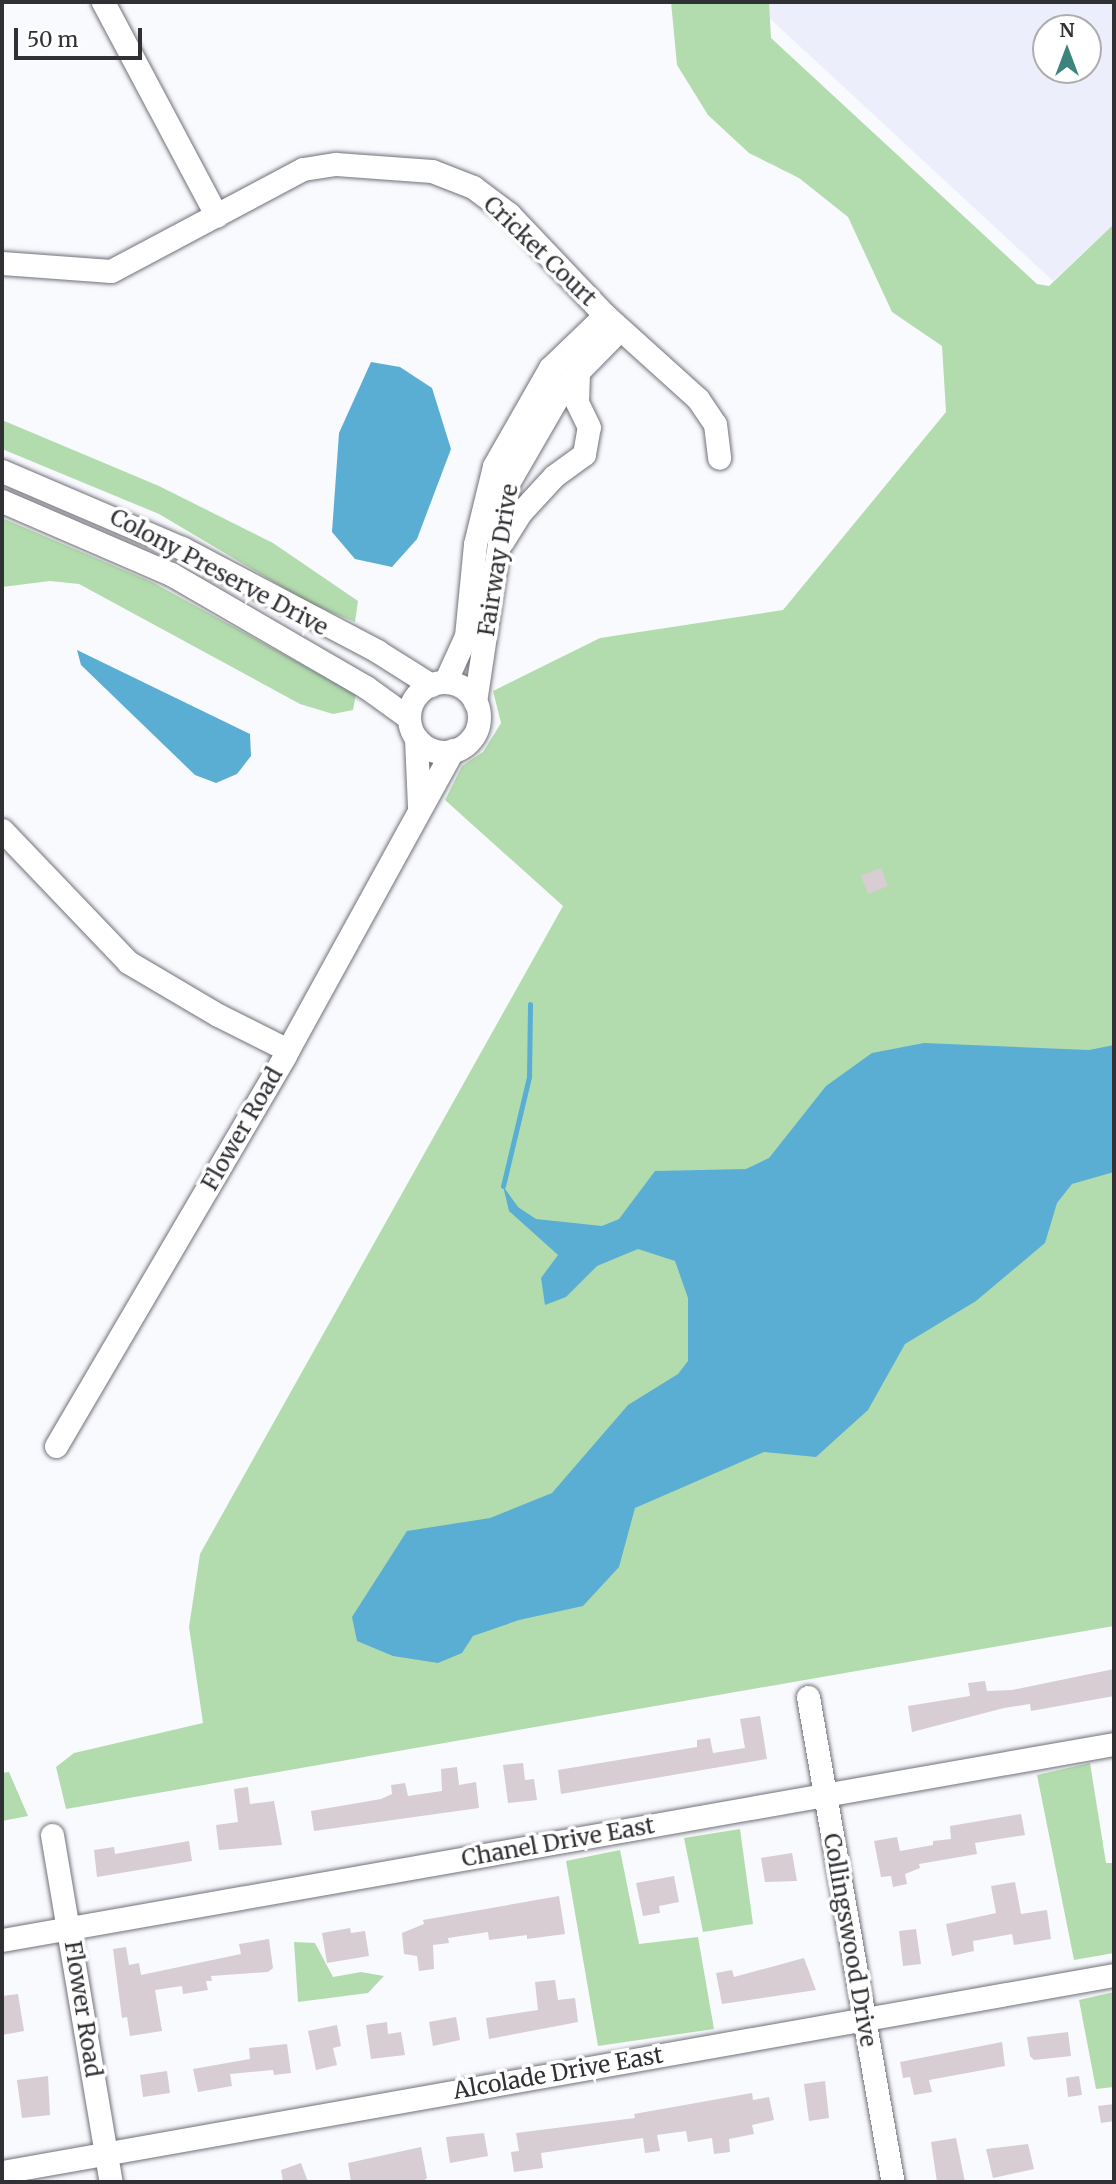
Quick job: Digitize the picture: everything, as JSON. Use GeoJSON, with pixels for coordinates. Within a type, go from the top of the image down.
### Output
{"type":"FeatureCollection","features":[{"type":"Feature","properties":{"kind":"street"},"geometry":{"type":"LineString","coordinates":[[103,2],[217,216]]}},
{"type":"Feature","properties":{"kind":"street","name":"Cricket Court"},"geometry":{"type":"LineString","coordinates":[[2,263],[111,271],[303,169],[336,164],[432,171],[473,187],[509,214],[612,322],[698,399],[715,424],[719,458]]}},
{"type":"Feature","properties":{"kind":"street","name":"Fairway Drive"},"geometry":{"type":"LineString","coordinates":[[438,683],[466,636],[475,544],[486,488],[505,442],[556,397],[612,322]]}},
{"type":"Feature","properties":{"kind":"street","name":"Fairway Drive"},"geometry":{"type":"LineString","coordinates":[[475,702],[508,483],[556,397],[550,368],[612,322]]}},
{"type":"Feature","properties":{"kind":"street"},"geometry":{"type":"LineString","coordinates":[[498,547],[520,513],[554,476],[584,454],[589,427],[556,397]]}},
{"type":"Feature","properties":{"kind":"street","name":"Colony Preserve Drive"},"geometry":{"type":"LineString","coordinates":[[2,471],[170,542],[438,683]]}},
{"type":"Feature","properties":{"kind":"street","name":"Colony Preserve Drive"},"geometry":{"type":"LineString","coordinates":[[2,501],[171,574],[366,687],[412,728]]}},
{"type":"Feature","properties":{"kind":"street"},"geometry":{"type":"LineString","coordinates":[[438,683],[464,689],[475,702],[479,720],[475,733],[453,750],[432,750],[412,728],[414,698],[438,683]]}},
{"type":"Feature","properties":{"kind":"street","name":"Flower Road"},"geometry":{"type":"LineString","coordinates":[[412,728],[419,808]]}},
{"type":"Feature","properties":{"kind":"street","name":"Flower Road"},"geometry":{"type":"LineString","coordinates":[[56,1446],[401,852],[419,808],[453,750]]}},
{"type":"Feature","properties":{"kind":"street"},"geometry":{"type":"LineString","coordinates":[[2,830],[128,962],[218,1016],[288,1050]]}},
{"type":"Feature","properties":{"kind":"street","name":"Collingswood Drive"},"geometry":{"type":"LineString","coordinates":[[807,1697],[892,2182]]}},
{"type":"Feature","properties":{"kind":"street","name":"Chanel Drive East"},"geometry":{"type":"LineString","coordinates":[[2,1940],[1114,1744]]}},
{"type":"Feature","properties":{"kind":"street","name":"Flower Road"},"geometry":{"type":"LineString","coordinates":[[52,1835],[70,1928],[111,2182]]}},
{"type":"Feature","properties":{"kind":"street","name":"Alcolade Drive East"},"geometry":{"type":"LineString","coordinates":[[2,2172],[1114,1975]]}},
{"type":"Feature","properties":{"kind":"shaded area"},"geometry":{"type":"Polygon","coordinates":[[[752,2],[1114,2],[1114,224],[1053,281],[752,2]]]}},
{"type":"Feature","properties":{"kind":"green space"},"geometry":{"type":"Polygon","coordinates":[[[671,2],[769,2],[771,38],[1037,284],[1049,286],[1114,224],[1114,1626],[66,1809],[56,1767],[74,1753],[203,1723],[189,1627],[200,1554],[563,906],[445,800],[462,766],[483,752],[501,723],[493,691],[600,638],[783,610],[946,412],[942,346],[892,312],[848,217],[799,178],[749,153],[708,115],[677,65],[671,2]]]}},
{"type":"Feature","properties":{"kind":"green space"},"geometry":{"type":"Polygon","coordinates":[[[2,420],[159,486],[273,543],[358,601],[355,622],[311,604],[159,514],[2,449],[2,420]]]}},
{"type":"Feature","properties":{"kind":"green space"},"geometry":{"type":"Polygon","coordinates":[[[2,518],[152,582],[356,694],[353,710],[333,714],[300,704],[79,584],[50,581],[2,587],[2,518]]]}},
{"type":"Feature","properties":{"kind":"green space"},"geometry":{"type":"Polygon","coordinates":[[[1090,1763],[1106,1863],[1114,1863],[1114,1953],[1074,1960],[1037,1775],[1090,1763]]]}},
{"type":"Feature","properties":{"kind":"green space"},"geometry":{"type":"Polygon","coordinates":[[[9,1772],[28,1816],[2,1821],[2,1773],[9,1772]]]}},
{"type":"Feature","properties":{"kind":"green space"},"geometry":{"type":"Polygon","coordinates":[[[740,1829],[753,1924],[703,1932],[684,1838],[740,1829]]]}},
{"type":"Feature","properties":{"kind":"green space"},"geometry":{"type":"Polygon","coordinates":[[[620,1850],[639,1944],[698,1937],[714,2029],[598,2046],[566,1861],[620,1850]]]}},
{"type":"Feature","properties":{"kind":"green space"},"geometry":{"type":"Polygon","coordinates":[[[294,1942],[315,1943],[333,1977],[361,1972],[384,1976],[368,1993],[298,2002],[294,1942]]]}},
{"type":"Feature","properties":{"kind":"green space"},"geometry":{"type":"Polygon","coordinates":[[[1114,1992],[1114,2087],[1096,2089],[1079,2000],[1114,1992]]]}},
{"type":"Feature","properties":{"kind":"water"},"geometry":{"type":"Polygon","coordinates":[[[371,362],[400,367],[432,388],[451,449],[417,539],[392,567],[355,559],[332,532],[339,433],[371,362]]]}},
{"type":"Feature","properties":{"kind":"water"},"geometry":{"type":"Polygon","coordinates":[[[77,650],[250,734],[251,756],[237,774],[216,783],[195,775],[81,665],[77,650]]]}},
{"type":"Feature","properties":{"kind":"water"},"geometry":{"type":"Polygon","coordinates":[[[924,1043],[1089,1050],[1114,1045],[1114,1172],[1072,1184],[1057,1203],[1045,1243],[976,1301],[905,1344],[868,1410],[816,1457],[764,1452],[635,1508],[619,1567],[583,1606],[519,1620],[473,1636],[462,1653],[438,1663],[393,1656],[357,1641],[352,1617],[407,1531],[490,1518],[552,1493],[628,1405],[678,1374],[688,1361],[688,1298],[675,1261],[638,1249],[597,1266],[566,1297],[545,1305],[541,1278],[558,1255],[509,1211],[503,1186],[518,1207],[536,1219],[602,1226],[619,1219],[655,1171],[746,1169],[769,1158],[826,1086],[872,1053],[924,1043]]]}},
{"type":"Feature","properties":{"kind":"building"},"geometry":{"type":"Polygon","coordinates":[[[881,868],[888,886],[868,894],[861,876],[881,868]]]}},
{"type":"Feature","properties":{"kind":"building"},"geometry":{"type":"Polygon","coordinates":[[[1114,1669],[1114,1696],[1031,1711],[1030,1704],[1004,1708],[912,1732],[908,1706],[970,1696],[968,1683],[985,1681],[987,1691],[1012,1690],[1114,1669]]]}},
{"type":"Feature","properties":{"kind":"building"},"geometry":{"type":"Polygon","coordinates":[[[760,1716],[767,1759],[561,1794],[558,1770],[697,1747],[697,1740],[710,1738],[713,1753],[745,1748],[740,1719],[760,1716]]]}},
{"type":"Feature","properties":{"kind":"building"},"geometry":{"type":"Polygon","coordinates":[[[523,1763],[525,1780],[534,1779],[537,1800],[508,1803],[503,1765],[523,1763]]]}},
{"type":"Feature","properties":{"kind":"building"},"geometry":{"type":"Polygon","coordinates":[[[457,1767],[459,1785],[476,1782],[479,1808],[314,1831],[311,1811],[381,1799],[392,1794],[391,1785],[405,1783],[408,1796],[442,1791],[441,1769],[457,1767]]]}},
{"type":"Feature","properties":{"kind":"building"},"geometry":{"type":"Polygon","coordinates":[[[248,1787],[250,1804],[274,1801],[282,1845],[219,1850],[216,1825],[238,1822],[234,1789],[248,1787]]]}},
{"type":"Feature","properties":{"kind":"building"},"geometry":{"type":"Polygon","coordinates":[[[1021,1814],[1025,1835],[975,1843],[977,1854],[919,1864],[920,1868],[905,1874],[907,1884],[893,1887],[891,1876],[881,1877],[874,1841],[897,1837],[900,1851],[933,1845],[933,1841],[951,1839],[950,1826],[1021,1814]]]}},
{"type":"Feature","properties":{"kind":"building"},"geometry":{"type":"Polygon","coordinates":[[[189,1841],[192,1861],[97,1877],[94,1850],[114,1847],[115,1854],[189,1841]]]}},
{"type":"Feature","properties":{"kind":"building"},"geometry":{"type":"Polygon","coordinates":[[[792,1853],[797,1881],[765,1882],[761,1858],[792,1853]]]}},
{"type":"Feature","properties":{"kind":"building"},"geometry":{"type":"Polygon","coordinates":[[[674,1876],[679,1902],[659,1906],[660,1913],[643,1916],[636,1883],[674,1876]]]}},
{"type":"Feature","properties":{"kind":"building"},"geometry":{"type":"Polygon","coordinates":[[[1015,1882],[1021,1914],[1047,1910],[1051,1939],[1014,1945],[1012,1934],[973,1941],[974,1951],[952,1956],[946,1924],[996,1913],[991,1886],[1015,1882]]]}},
{"type":"Feature","properties":{"kind":"building"},"geometry":{"type":"Polygon","coordinates":[[[559,1896],[565,1934],[489,1940],[488,1932],[448,1938],[449,1943],[433,1945],[434,1969],[419,1971],[417,1956],[404,1954],[402,1933],[424,1924],[423,1920],[559,1896]]]}},
{"type":"Feature","properties":{"kind":"building"},"geometry":{"type":"Polygon","coordinates":[[[350,1928],[351,1933],[365,1931],[369,1956],[327,1963],[322,1933],[350,1928]]]}},
{"type":"Feature","properties":{"kind":"building"},"geometry":{"type":"Polygon","coordinates":[[[916,1929],[921,1964],[903,1966],[899,1931],[916,1929]]]}},
{"type":"Feature","properties":{"kind":"building"},"geometry":{"type":"Polygon","coordinates":[[[269,1939],[273,1968],[268,1972],[211,1976],[212,1981],[206,1981],[208,1990],[183,1994],[182,1986],[155,1990],[162,2031],[130,2036],[127,2017],[122,2018],[113,1949],[126,1947],[129,1965],[139,1963],[141,1975],[241,1954],[239,1944],[269,1939]]]}},
{"type":"Feature","properties":{"kind":"building"},"geometry":{"type":"Polygon","coordinates":[[[804,1958],[816,1990],[722,2004],[716,1973],[732,1970],[734,1977],[804,1958]]]}},
{"type":"Feature","properties":{"kind":"building"},"geometry":{"type":"Polygon","coordinates":[[[555,1980],[558,2000],[575,1998],[578,2022],[489,2039],[486,2018],[538,2010],[535,1982],[555,1980]]]}},
{"type":"Feature","properties":{"kind":"building"},"geometry":{"type":"Polygon","coordinates":[[[18,1994],[24,2031],[2,2035],[2,1996],[18,1994]]]}},
{"type":"Feature","properties":{"kind":"building"},"geometry":{"type":"Polygon","coordinates":[[[456,2017],[460,2040],[433,2046],[429,2022],[456,2017]]]}},
{"type":"Feature","properties":{"kind":"building"},"geometry":{"type":"Polygon","coordinates":[[[387,2022],[388,2034],[401,2032],[405,2055],[371,2059],[366,2025],[387,2022]]]}},
{"type":"Feature","properties":{"kind":"building"},"geometry":{"type":"Polygon","coordinates":[[[337,2025],[341,2046],[333,2048],[337,2065],[316,2070],[308,2031],[337,2025]]]}},
{"type":"Feature","properties":{"kind":"building"},"geometry":{"type":"Polygon","coordinates":[[[1068,2032],[1071,2056],[1034,2060],[1030,2056],[1027,2037],[1068,2032]]]}},
{"type":"Feature","properties":{"kind":"building"},"geometry":{"type":"Polygon","coordinates":[[[1002,2042],[1005,2066],[929,2080],[932,2092],[914,2095],[910,2077],[903,2078],[900,2062],[1002,2042]]]}},
{"type":"Feature","properties":{"kind":"building"},"geometry":{"type":"Polygon","coordinates":[[[287,2044],[291,2073],[274,2075],[273,2070],[230,2074],[232,2086],[198,2092],[193,2069],[250,2059],[249,2048],[287,2044]]]}},
{"type":"Feature","properties":{"kind":"building"},"geometry":{"type":"Polygon","coordinates":[[[167,2071],[170,2093],[143,2097],[140,2075],[167,2071]]]}},
{"type":"Feature","properties":{"kind":"building"},"geometry":{"type":"Polygon","coordinates":[[[48,2076],[50,2115],[22,2118],[17,2080],[48,2076]]]}},
{"type":"Feature","properties":{"kind":"building"},"geometry":{"type":"Polygon","coordinates":[[[1079,2076],[1082,2095],[1068,2097],[1066,2078],[1079,2076]]]}},
{"type":"Feature","properties":{"kind":"building"},"geometry":{"type":"Polygon","coordinates":[[[825,2081],[829,2118],[809,2121],[804,2084],[825,2081]]]}},
{"type":"Feature","properties":{"kind":"building"},"geometry":{"type":"Polygon","coordinates":[[[752,2093],[753,2100],[769,2097],[774,2120],[752,2125],[754,2134],[729,2139],[730,2152],[714,2154],[712,2138],[688,2142],[686,2131],[657,2135],[660,2151],[645,2153],[643,2138],[541,2153],[543,2168],[514,2172],[511,2152],[519,2151],[516,2133],[635,2118],[634,2114],[752,2093]]]}},
{"type":"Feature","properties":{"kind":"building"},"geometry":{"type":"Polygon","coordinates":[[[1114,2104],[1114,2121],[1101,2123],[1098,2106],[1114,2104]]]}},
{"type":"Feature","properties":{"kind":"building"},"geometry":{"type":"Polygon","coordinates":[[[484,2133],[488,2156],[450,2163],[446,2137],[484,2133]]]}},
{"type":"Feature","properties":{"kind":"building"},"geometry":{"type":"Polygon","coordinates":[[[956,2138],[965,2182],[937,2182],[931,2142],[956,2138]]]}},
{"type":"Feature","properties":{"kind":"building"},"geometry":{"type":"Polygon","coordinates":[[[1028,2144],[1034,2169],[993,2178],[986,2149],[1028,2144]]]}},
{"type":"Feature","properties":{"kind":"building"},"geometry":{"type":"Polygon","coordinates":[[[421,2147],[427,2178],[422,2182],[351,2182],[348,2163],[421,2147]]]}},
{"type":"Feature","properties":{"kind":"building"},"geometry":{"type":"Polygon","coordinates":[[[301,2163],[308,2182],[283,2182],[281,2170],[301,2163]]]}},
{"type":"Feature","properties":{"kind":"waterway"},"geometry":{"type":"LineString","coordinates":[[503,1186],[529,1077],[530,1004]]}}]}
